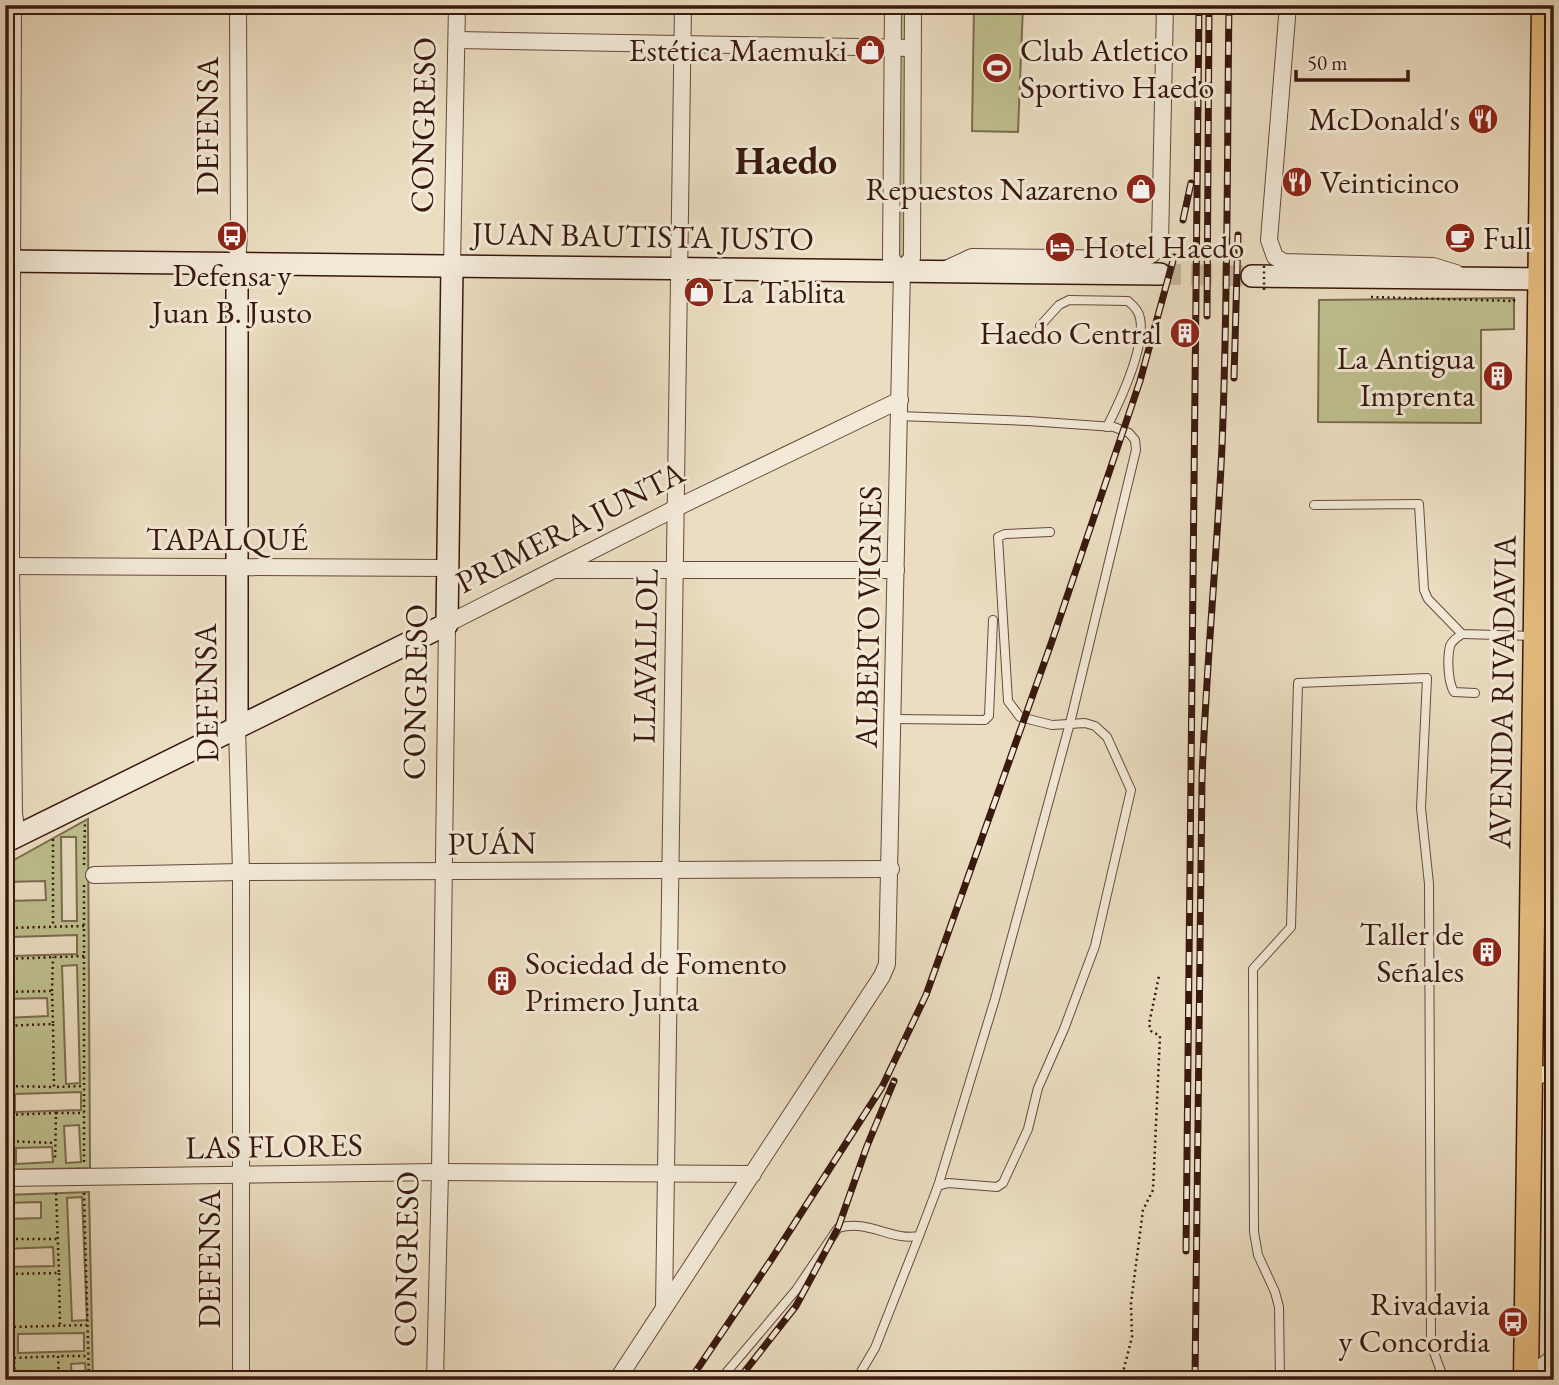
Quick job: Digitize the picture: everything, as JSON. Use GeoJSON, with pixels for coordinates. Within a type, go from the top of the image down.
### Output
{"type":"FeatureCollection","features":[{"type":"Feature","properties":{"kind":"main road","name":"AVENIDA RIVADAVIA"},"geometry":{"type":"LineString","coordinates":[[1527,1379],[1529,1076],[1545,738],[1536,636],[1549,128],[1544,5]]}},
{"type":"Feature","properties":{"kind":"street"},"geometry":{"type":"LineString","coordinates":[[11,839],[14,813],[8,566],[13,5]]}},
{"type":"Feature","properties":{"kind":"street","name":"DEFENSA"},"geometry":{"type":"LineString","coordinates":[[238,5],[236,567],[241,872],[241,1380]]}},
{"type":"Feature","properties":{"kind":"street","name":"CONGRESO"},"geometry":{"type":"LineString","coordinates":[[435,1380],[457,5]]}},
{"type":"Feature","properties":{"kind":"street","name":"LLAVALLOL"},"geometry":{"type":"LineString","coordinates":[[664,1308],[683,5]]}},
{"type":"Feature","properties":{"kind":"street","name":"ALBERTO VIGNES"},"geometry":{"type":"LineString","coordinates":[[893,5],[891,258],[902,270]]}},
{"type":"Feature","properties":{"kind":"street","name":"ALBERTO VIGNES"},"geometry":{"type":"LineString","coordinates":[[753,1174],[882,976],[887,964],[902,270],[912,258],[913,5]]}},
{"type":"Feature","properties":{"kind":"street"},"geometry":{"type":"LineString","coordinates":[[1155,265],[1160,243],[1165,5]]}},
{"type":"Feature","properties":{"kind":"street"},"geometry":{"type":"LineString","coordinates":[[1264,272],[1269,240],[1287,5]]}},
{"type":"Feature","properties":{"kind":"street"},"geometry":{"type":"LineString","coordinates":[[457,40],[913,48]]}},
{"type":"Feature","properties":{"kind":"street","name":"JUAN BAUTISTA JUSTO"},"geometry":{"type":"LineString","coordinates":[[944,270],[972,257],[1138,259],[1155,265]]}},
{"type":"Feature","properties":{"kind":"street","name":"JUAN BAUTISTA JUSTO"},"geometry":{"type":"LineString","coordinates":[[9,261],[985,271],[1155,265]]}},
{"type":"Feature","properties":{"kind":"street"},"geometry":{"type":"LineString","coordinates":[[1264,272],[1283,262],[1433,266],[1472,278]]}},
{"type":"Feature","properties":{"kind":"street"},"geometry":{"type":"LineString","coordinates":[[1264,272],[1430,279],[1547,279]]}},
{"type":"Feature","properties":{"kind":"street","name":"PRIMERA JUNTA"},"geometry":{"type":"LineString","coordinates":[[11,839],[676,508],[900,408]]}},
{"type":"Feature","properties":{"kind":"street","name":"TAPALQUÉ"},"geometry":{"type":"LineString","coordinates":[[8,566],[448,568]]}},
{"type":"Feature","properties":{"kind":"street"},"geometry":{"type":"LineString","coordinates":[[554,570],[896,570]]}},
{"type":"Feature","properties":{"kind":"street","name":"PUÁN"},"geometry":{"type":"LineString","coordinates":[[94,875],[891,869]]}},
{"type":"Feature","properties":{"kind":"street"},"geometry":{"type":"LineString","coordinates":[[1529,1076],[1554,1073]]}},
{"type":"Feature","properties":{"kind":"street","name":"LAS FLORES"},"geometry":{"type":"LineString","coordinates":[[6,1178],[440,1172],[753,1174]]}},
{"type":"Feature","properties":{"kind":"street"},"geometry":{"type":"LineString","coordinates":[[617,1380],[753,1174]]}},
{"type":"Feature","properties":{"kind":"street"},"geometry":{"type":"LineString","coordinates":[[1527,1379],[1554,1357]]}},
{"type":"Feature","properties":{"kind":"lane"},"geometry":{"type":"LineString","coordinates":[[1040,327],[1059,305],[1069,300],[1128,301],[1138,311],[1141,319],[1134,365],[1107,427]]}},
{"type":"Feature","properties":{"kind":"lane"},"geometry":{"type":"LineString","coordinates":[[856,1380],[875,1348],[938,1186],[995,999],[1070,723],[1136,450],[1135,440],[1129,433],[1107,427],[900,408]]}},
{"type":"Feature","properties":{"kind":"lane"},"geometry":{"type":"LineString","coordinates":[[1314,505],[1419,504],[1424,590],[1428,599],[1462,634]]}},
{"type":"Feature","properties":{"kind":"lane"},"geometry":{"type":"LineString","coordinates":[[938,1186],[948,1183],[998,1187],[1003,1183],[1027,1129],[1038,1088],[1064,1029],[1095,946],[1131,790],[1107,737],[1095,726],[1084,723],[1052,725],[1020,717],[1008,701],[998,537],[1005,534],[1050,532]]}},
{"type":"Feature","properties":{"kind":"lane"},"geometry":{"type":"LineString","coordinates":[[894,719],[985,720],[989,716],[993,620]]}},
{"type":"Feature","properties":{"kind":"lane"},"geometry":{"type":"LineString","coordinates":[[1475,693],[1459,694],[1449,685],[1450,646],[1454,640],[1462,634],[1536,636]]}},
{"type":"Feature","properties":{"kind":"lane"},"geometry":{"type":"LineString","coordinates":[[1280,1380],[1279,1307],[1258,1255],[1254,1232],[1253,969],[1291,927],[1298,682],[1426,678],[1420,808],[1429,884],[1431,1344],[1444,1380]]}},
{"type":"Feature","properties":{"kind":"lane"},"geometry":{"type":"LineString","coordinates":[[720,1380],[796,1290],[838,1228],[850,1224],[863,1225],[908,1238],[919,1236]]}},
{"type":"Feature","properties":{"kind":"path"},"geometry":{"type":"LineString","coordinates":[[85,802],[84,1177],[89,1380]]}},
{"type":"Feature","properties":{"kind":"path"},"geometry":{"type":"LineString","coordinates":[[52,819],[53,926]]}},
{"type":"Feature","properties":{"kind":"path"},"geometry":{"type":"LineString","coordinates":[[5,928],[84,926]]}},
{"type":"Feature","properties":{"kind":"path"},"geometry":{"type":"LineString","coordinates":[[5,959],[84,956]]}},
{"type":"Feature","properties":{"kind":"path"},"geometry":{"type":"LineString","coordinates":[[53,957],[54,1087]]}},
{"type":"Feature","properties":{"kind":"path"},"geometry":{"type":"LineString","coordinates":[[1121,1380],[1132,1337],[1131,1303],[1143,1210],[1153,1191],[1160,1037],[1150,1031],[1149,1024],[1160,976]]}},
{"type":"Feature","properties":{"kind":"path"},"geometry":{"type":"LineString","coordinates":[[5,992],[52,991]]}},
{"type":"Feature","properties":{"kind":"path"},"geometry":{"type":"LineString","coordinates":[[5,1026],[53,1024]]}},
{"type":"Feature","properties":{"kind":"path"},"geometry":{"type":"LineString","coordinates":[[5,1086],[84,1086]]}},
{"type":"Feature","properties":{"kind":"path"},"geometry":{"type":"LineString","coordinates":[[5,1091],[6,1178]]}},
{"type":"Feature","properties":{"kind":"path"},"geometry":{"type":"LineString","coordinates":[[56,1113],[55,1177],[60,1326]]}},
{"type":"Feature","properties":{"kind":"path"},"geometry":{"type":"LineString","coordinates":[[5,1115],[84,1113]]}},
{"type":"Feature","properties":{"kind":"path"},"geometry":{"type":"LineString","coordinates":[[6,1141],[55,1143]]}},
{"type":"Feature","properties":{"kind":"path"},"geometry":{"type":"LineString","coordinates":[[5,1239],[58,1239]]}},
{"type":"Feature","properties":{"kind":"path"},"geometry":{"type":"LineString","coordinates":[[15,1380],[7,1274],[60,1273]]}},
{"type":"Feature","properties":{"kind":"path"},"geometry":{"type":"LineString","coordinates":[[12,1328],[88,1325]]}},
{"type":"Feature","properties":{"kind":"path"},"geometry":{"type":"LineString","coordinates":[[58,1356],[59,1380]]}},
{"type":"Feature","properties":{"kind":"path"},"geometry":{"type":"LineString","coordinates":[[14,1358],[88,1356]]}},
{"type":"Feature","properties":{"kind":"green space"},"geometry":{"type":"Polygon","coordinates":[[[899,5],[909,5],[905,253],[901,258],[898,256],[899,5]]]}},
{"type":"Feature","properties":{"kind":"green space","name":"Club Atletico Sportivo Haedo"},"geometry":{"type":"Polygon","coordinates":[[[974,5],[1023,5],[1018,132],[972,131],[974,5]]]}},
{"type":"Feature","properties":{"kind":"green space"},"geometry":{"type":"Polygon","coordinates":[[[1514,298],[1514,329],[1481,330],[1481,423],[1318,422],[1319,300],[1514,298]]]}},
{"type":"Feature","properties":{"kind":"green space"},"geometry":{"type":"Polygon","coordinates":[[[88,819],[90,1168],[5,1170],[5,1018],[48,1016],[47,998],[5,999],[5,901],[46,900],[45,881],[5,882],[5,865],[88,819]],[[61,837],[62,921],[77,921],[76,837],[61,837]],[[77,935],[11,937],[11,956],[77,954],[77,935]],[[77,965],[62,966],[66,1084],[80,1083],[77,965]],[[81,1092],[15,1094],[15,1112],[81,1110],[81,1092]],[[79,1125],[64,1126],[66,1163],[81,1162],[79,1125]],[[52,1147],[16,1148],[16,1164],[53,1162],[52,1147]]]}},
{"type":"Feature","properties":{"kind":"green space"},"geometry":{"type":"Polygon","coordinates":[[[89,1192],[93,1380],[86,1380],[85,1363],[71,1364],[72,1380],[5,1380],[5,1267],[54,1266],[53,1247],[5,1249],[5,1219],[41,1218],[41,1202],[5,1203],[5,1195],[89,1192]],[[82,1197],[67,1198],[72,1321],[87,1320],[82,1197]],[[84,1333],[18,1334],[18,1353],[84,1351],[84,1333]]]}},
{"type":"Feature","properties":{"kind":"tunnel"},"geometry":{"type":"LineString","coordinates":[[1160,274],[1252,276]]}},
{"type":"Feature","properties":{"kind":"railway"},"geometry":{"type":"LineString","coordinates":[[1186,1251],[1199,5]]}},
{"type":"Feature","properties":{"kind":"railway"},"geometry":{"type":"LineString","coordinates":[[1195,1380],[1202,779],[1224,391],[1229,5]]}},
{"type":"Feature","properties":{"kind":"railway"},"geometry":{"type":"LineString","coordinates":[[1207,316],[1209,12]]}},
{"type":"Feature","properties":{"kind":"railway"},"geometry":{"type":"LineString","coordinates":[[1183,220],[1191,183]]}},
{"type":"Feature","properties":{"kind":"railway"},"geometry":{"type":"LineString","coordinates":[[1234,378],[1238,235]]}},
{"type":"Feature","properties":{"kind":"railway"},"geometry":{"type":"LineString","coordinates":[[690,1380],[882,1087],[926,995],[1052,641],[1140,381],[1174,257]]}},
{"type":"Feature","properties":{"kind":"railway"},"geometry":{"type":"LineString","coordinates":[[738,1380],[796,1306],[838,1228],[894,1081]]}},
{"type":"Feature","properties":{"kind":"place","name":"Estética Maemuki"},"geometry":{"type":"Point","coordinates":[870,50]}},
{"type":"Feature","properties":{"kind":"place","name":"Club Atletico Sportivo Haedo"},"geometry":{"type":"Point","coordinates":[997,68]}},
{"type":"Feature","properties":{"kind":"place","name":"McDonald's"},"geometry":{"type":"Point","coordinates":[1483,119]}},
{"type":"Feature","properties":{"kind":"place","name":"Veinticinco"},"geometry":{"type":"Point","coordinates":[1297,182]}},
{"type":"Feature","properties":{"kind":"place","name":"Repuestos Nazareno"},"geometry":{"type":"Point","coordinates":[1141,189]}},
{"type":"Feature","properties":{"kind":"place","name":"Defensa y Juan B. Justo"},"geometry":{"type":"Point","coordinates":[232,236]}},
{"type":"Feature","properties":{"kind":"place","name":"Full"},"geometry":{"type":"Point","coordinates":[1460,238]}},
{"type":"Feature","properties":{"kind":"place","name":"Hotel Haedo"},"geometry":{"type":"Point","coordinates":[1060,247]}},
{"type":"Feature","properties":{"kind":"place","name":"La Tablita"},"geometry":{"type":"Point","coordinates":[699,292]}},
{"type":"Feature","properties":{"kind":"place","name":"Haedo Central"},"geometry":{"type":"Point","coordinates":[1185,333]}},
{"type":"Feature","properties":{"kind":"place","name":"La Antigua Imprenta"},"geometry":{"type":"Point","coordinates":[1498,376]}},
{"type":"Feature","properties":{"kind":"place","name":"Taller de Señales"},"geometry":{"type":"Point","coordinates":[1487,952]}},
{"type":"Feature","properties":{"kind":"place","name":"Sociedad de Fomento Primero Junta"},"geometry":{"type":"Point","coordinates":[502,981]}},
{"type":"Feature","properties":{"kind":"place","name":"Rivadavia y Concordia"},"geometry":{"type":"Point","coordinates":[1513,1322]}},
{"type":"Feature","properties":{"kind":"district","name":"Haedo"},"geometry":{"type":"Point","coordinates":[786,161]}}]}
